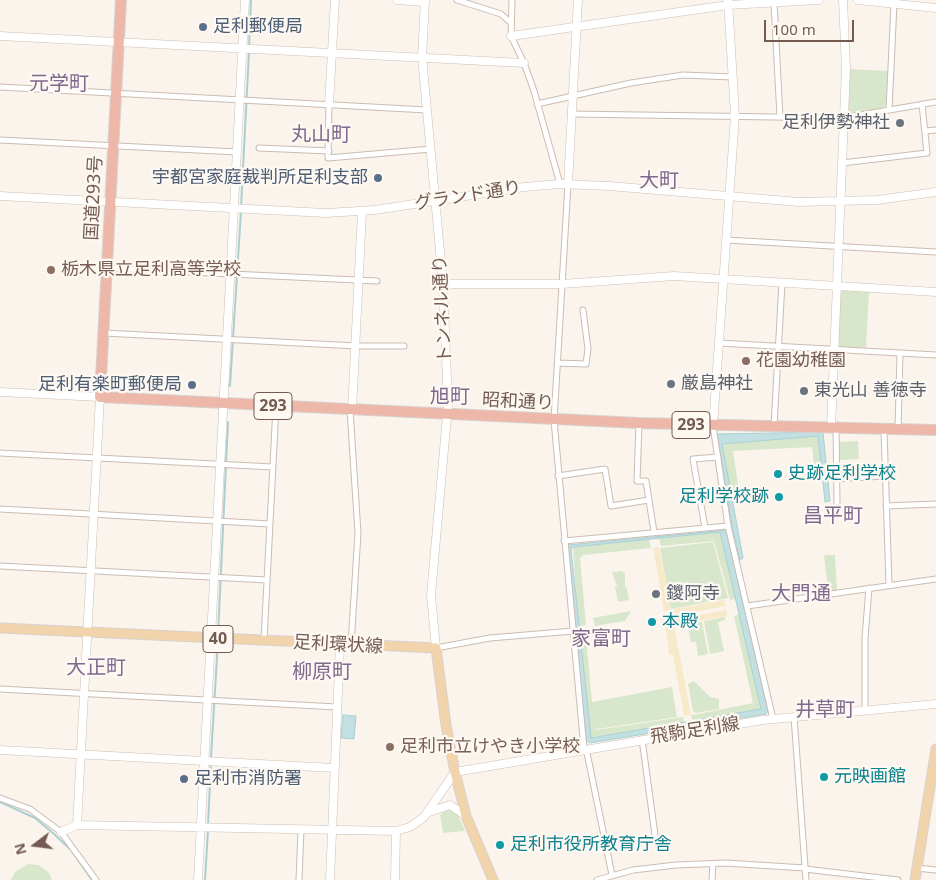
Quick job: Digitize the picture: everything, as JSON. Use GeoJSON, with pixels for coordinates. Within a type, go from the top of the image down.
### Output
{"type":"FeatureCollection","features":[{"type":"Feature","properties":{"kind":"highway","name":"国道293号"},"geometry":{"type":"LineString","coordinates":[[100,397],[121,0]]}},
{"type":"Feature","properties":{"kind":"highway","name":"昭和通り"},"geometry":{"type":"LineString","coordinates":[[100,397],[554,420],[713,426],[936,430]]}},
{"type":"Feature","properties":{"kind":"main road","name":"足利環状線"},"geometry":{"type":"LineString","coordinates":[[0,628],[436,648]]}},
{"type":"Feature","properties":{"kind":"main road"},"geometry":{"type":"LineString","coordinates":[[436,648],[446,725],[455,772],[466,816],[493,880]]}},
{"type":"Feature","properties":{"kind":"main road"},"geometry":{"type":"LineString","coordinates":[[914,880],[936,749]]}},
{"type":"Feature","properties":{"kind":"street"},"geometry":{"type":"LineString","coordinates":[[198,880],[245,0]]}},
{"type":"Feature","properties":{"kind":"street"},"geometry":{"type":"LineString","coordinates":[[335,0],[328,158],[431,149]]}},
{"type":"Feature","properties":{"kind":"street"},"geometry":{"type":"LineString","coordinates":[[397,0],[425,1]]}},
{"type":"Feature","properties":{"kind":"street"},"geometry":{"type":"LineString","coordinates":[[457,0],[501,14],[510,23]]}},
{"type":"Feature","properties":{"kind":"street"},"geometry":{"type":"LineString","coordinates":[[512,0],[510,36],[524,63],[564,184]]}},
{"type":"Feature","properties":{"kind":"street"},"geometry":{"type":"LineString","coordinates":[[578,0],[571,114],[564,184],[562,284],[554,420],[585,749],[612,875]]}},
{"type":"Feature","properties":{"kind":"street"},"geometry":{"type":"LineString","coordinates":[[510,36],[728,2],[774,3],[819,0]]}},
{"type":"Feature","properties":{"kind":"street"},"geometry":{"type":"LineString","coordinates":[[838,504],[834,428],[834,350],[846,47],[843,0]]}},
{"type":"Feature","properties":{"kind":"street"},"geometry":{"type":"LineString","coordinates":[[858,0],[894,2],[936,8]]}},
{"type":"Feature","properties":{"kind":"street","name":"トンネル通り"},"geometry":{"type":"LineString","coordinates":[[425,1],[422,57],[443,284],[447,414],[431,595],[436,648]]}},
{"type":"Feature","properties":{"kind":"street"},"geometry":{"type":"LineString","coordinates":[[728,2],[735,116],[713,426],[728,526],[773,719]]}},
{"type":"Feature","properties":{"kind":"street"},"geometry":{"type":"LineString","coordinates":[[889,110],[894,2]]}},
{"type":"Feature","properties":{"kind":"street"},"geometry":{"type":"LineString","coordinates":[[774,3],[780,117]]}},
{"type":"Feature","properties":{"kind":"street"},"geometry":{"type":"LineString","coordinates":[[0,36],[524,63]]}},
{"type":"Feature","properties":{"kind":"street"},"geometry":{"type":"LineString","coordinates":[[538,104],[631,83],[683,75],[732,77]]}},
{"type":"Feature","properties":{"kind":"street"},"geometry":{"type":"LineString","coordinates":[[0,87],[427,110]]}},
{"type":"Feature","properties":{"kind":"street"},"geometry":{"type":"LineString","coordinates":[[571,114],[843,118],[936,102]]}},
{"type":"Feature","properties":{"kind":"street"},"geometry":{"type":"LineString","coordinates":[[842,163],[927,153],[922,104]]}},
{"type":"Feature","properties":{"kind":"street"},"geometry":{"type":"LineString","coordinates":[[926,130],[936,130]]}},
{"type":"Feature","properties":{"kind":"street"},"geometry":{"type":"LineString","coordinates":[[0,140],[237,152]]}},
{"type":"Feature","properties":{"kind":"street"},"geometry":{"type":"LineString","coordinates":[[259,148],[328,151]]}},
{"type":"Feature","properties":{"kind":"street","name":"グランド通り"},"geometry":{"type":"LineString","coordinates":[[0,196],[326,213],[362,212],[524,187],[564,184],[799,202],[877,200],[936,192]]}},
{"type":"Feature","properties":{"kind":"street"},"geometry":{"type":"LineString","coordinates":[[351,645],[358,533],[351,410],[357,346],[362,212]]}},
{"type":"Feature","properties":{"kind":"street"},"geometry":{"type":"LineString","coordinates":[[726,240],[936,252]]}},
{"type":"Feature","properties":{"kind":"street"},"geometry":{"type":"LineString","coordinates":[[107,268],[377,281]]}},
{"type":"Feature","properties":{"kind":"street"},"geometry":{"type":"LineString","coordinates":[[443,284],[562,284],[674,276],[936,292]]}},
{"type":"Feature","properties":{"kind":"street"},"geometry":{"type":"LineString","coordinates":[[774,427],[782,283]]}},
{"type":"Feature","properties":{"kind":"street"},"geometry":{"type":"LineString","coordinates":[[558,363],[586,364],[588,349],[584,310]]}},
{"type":"Feature","properties":{"kind":"street"},"geometry":{"type":"LineString","coordinates":[[104,333],[357,346],[404,346]]}},
{"type":"Feature","properties":{"kind":"street"},"geometry":{"type":"LineString","coordinates":[[718,343],[936,355]]}},
{"type":"Feature","properties":{"kind":"street"},"geometry":{"type":"LineString","coordinates":[[898,430],[900,353]]}},
{"type":"Feature","properties":{"kind":"street"},"geometry":{"type":"LineString","coordinates":[[0,392],[100,397],[77,825]]}},
{"type":"Feature","properties":{"kind":"street"},"geometry":{"type":"LineString","coordinates":[[264,641],[276,406]]}},
{"type":"Feature","properties":{"kind":"street"},"geometry":{"type":"LineString","coordinates":[[639,423],[637,481],[646,481],[654,532]]}},
{"type":"Feature","properties":{"kind":"street"},"geometry":{"type":"LineString","coordinates":[[884,430],[889,585]]}},
{"type":"Feature","properties":{"kind":"street"},"geometry":{"type":"LineString","coordinates":[[0,453],[273,468]]}},
{"type":"Feature","properties":{"kind":"street"},"geometry":{"type":"LineString","coordinates":[[705,528],[693,459],[718,457]]}},
{"type":"Feature","properties":{"kind":"street"},"geometry":{"type":"LineString","coordinates":[[558,476],[605,469],[611,506],[649,500]]}},
{"type":"Feature","properties":{"kind":"street"},"geometry":{"type":"LineString","coordinates":[[836,479],[884,476]]}},
{"type":"Feature","properties":{"kind":"street"},"geometry":{"type":"LineString","coordinates":[[886,506],[936,504]]}},
{"type":"Feature","properties":{"kind":"street"},"geometry":{"type":"LineString","coordinates":[[0,510],[270,524]]}},
{"type":"Feature","properties":{"kind":"street"},"geometry":{"type":"LineString","coordinates":[[564,541],[728,526]]}},
{"type":"Feature","properties":{"kind":"street"},"geometry":{"type":"LineString","coordinates":[[0,566],[267,580]]}},
{"type":"Feature","properties":{"kind":"street"},"geometry":{"type":"LineString","coordinates":[[747,606],[936,579]]}},
{"type":"Feature","properties":{"kind":"street"},"geometry":{"type":"LineString","coordinates":[[864,711],[865,638],[870,588]]}},
{"type":"Feature","properties":{"kind":"street"},"geometry":{"type":"LineString","coordinates":[[436,648],[490,638],[573,631]]}},
{"type":"Feature","properties":{"kind":"street"},"geometry":{"type":"LineString","coordinates":[[330,880],[340,644]]}},
{"type":"Feature","properties":{"kind":"street"},"geometry":{"type":"LineString","coordinates":[[0,689],[337,707]]}},
{"type":"Feature","properties":{"kind":"street","name":"飛駒足利線"},"geometry":{"type":"LineString","coordinates":[[455,772],[773,719],[936,704]]}},
{"type":"Feature","properties":{"kind":"street"},"geometry":{"type":"LineString","coordinates":[[794,717],[806,880]]}},
{"type":"Feature","properties":{"kind":"street"},"geometry":{"type":"LineString","coordinates":[[642,740],[655,835]]}},
{"type":"Feature","properties":{"kind":"street"},"geometry":{"type":"LineString","coordinates":[[0,750],[334,768]]}},
{"type":"Feature","properties":{"kind":"street"},"geometry":{"type":"LineString","coordinates":[[62,832],[77,825],[396,831],[414,825],[428,813],[455,772]]}},
{"type":"Feature","properties":{"kind":"street"},"geometry":{"type":"LineString","coordinates":[[0,798],[36,812],[62,832],[96,880]]}},
{"type":"Feature","properties":{"kind":"street"},"geometry":{"type":"LineString","coordinates":[[428,813],[450,804],[466,816]]}},
{"type":"Feature","properties":{"kind":"street"},"geometry":{"type":"LineString","coordinates":[[299,880],[301,830]]}},
{"type":"Feature","properties":{"kind":"street"},"geometry":{"type":"LineString","coordinates":[[395,880],[396,831]]}},
{"type":"Feature","properties":{"kind":"street"},"geometry":{"type":"LineString","coordinates":[[712,880],[713,864]]}},
{"type":"Feature","properties":{"kind":"street"},"geometry":{"type":"LineString","coordinates":[[597,880],[643,868],[713,864],[805,869],[898,880]]}},
{"type":"Feature","properties":{"kind":"street"},"geometry":{"type":"LineString","coordinates":[[916,868],[936,870]]}},
{"type":"Feature","properties":{"kind":"green space"},"geometry":{"type":"Polygon","coordinates":[[[849,69],[888,71],[887,103],[883,108],[850,114],[847,112],[849,69]]]}},
{"type":"Feature","properties":{"kind":"green space"},"geometry":{"type":"Polygon","coordinates":[[[845,290],[869,291],[866,348],[840,347],[838,343],[840,292],[845,290]]]}},
{"type":"Feature","properties":{"kind":"green space"},"geometry":{"type":"Polygon","coordinates":[[[818,436],[822,474],[815,475],[812,447],[733,451],[739,491],[730,494],[722,444],[818,436]]]}},
{"type":"Feature","properties":{"kind":"green space"},"geometry":{"type":"Polygon","coordinates":[[[858,441],[859,459],[838,460],[837,442],[858,441]]]}},
{"type":"Feature","properties":{"kind":"green space"},"geometry":{"type":"Polygon","coordinates":[[[720,532],[736,599],[730,600],[714,541],[661,546],[659,538],[720,532]]]}},
{"type":"Feature","properties":{"kind":"green space"},"geometry":{"type":"Polygon","coordinates":[[[649,539],[651,548],[583,555],[580,558],[586,625],[578,626],[573,547],[649,539]]]}},
{"type":"Feature","properties":{"kind":"green space"},"geometry":{"type":"Polygon","coordinates":[[[713,542],[728,598],[671,609],[660,548],[713,542]]]}},
{"type":"Feature","properties":{"kind":"green space"},"geometry":{"type":"Polygon","coordinates":[[[824,555],[835,555],[837,590],[828,591],[824,555]]]}},
{"type":"Feature","properties":{"kind":"green space"},"geometry":{"type":"Polygon","coordinates":[[[621,571],[625,573],[625,587],[627,588],[629,600],[618,602],[615,587],[617,586],[612,572],[621,571]]]}},
{"type":"Feature","properties":{"kind":"green space"},"geometry":{"type":"Polygon","coordinates":[[[631,611],[625,621],[595,626],[593,618],[631,611]]]}},
{"type":"Feature","properties":{"kind":"green space"},"geometry":{"type":"Polygon","coordinates":[[[740,614],[761,709],[692,720],[691,714],[753,703],[734,616],[740,614]]]}},
{"type":"Feature","properties":{"kind":"green space"},"geometry":{"type":"Polygon","coordinates":[[[725,617],[725,620],[718,622],[724,651],[710,654],[704,621],[725,617]]]}},
{"type":"Feature","properties":{"kind":"green space"},"geometry":{"type":"Polygon","coordinates":[[[702,622],[708,654],[698,656],[696,642],[691,642],[687,624],[702,622]]]}},
{"type":"Feature","properties":{"kind":"green space"},"geometry":{"type":"Polygon","coordinates":[[[586,636],[592,702],[672,687],[677,717],[597,729],[595,727],[596,730],[683,717],[684,723],[589,738],[580,637],[586,636]]]}},
{"type":"Feature","properties":{"kind":"green space"},"geometry":{"type":"Polygon","coordinates":[[[694,681],[710,697],[719,699],[719,709],[695,713],[693,711],[688,684],[694,681]]]}},
{"type":"Feature","properties":{"kind":"green space"},"geometry":{"type":"Polygon","coordinates":[[[449,808],[456,811],[465,831],[443,833],[440,815],[449,808]]]}},
{"type":"Feature","properties":{"kind":"green space"},"geometry":{"type":"Polygon","coordinates":[[[28,864],[39,865],[49,873],[52,880],[11,880],[15,872],[28,864]]]}},
{"type":"Feature","properties":{"kind":"sand"},"geometry":{"type":"Polygon","coordinates":[[[659,547],[671,610],[664,611],[653,548],[659,547]]]}},
{"type":"Feature","properties":{"kind":"sand"},"geometry":{"type":"Polygon","coordinates":[[[724,600],[726,606],[675,616],[674,609],[724,600]]]}},
{"type":"Feature","properties":{"kind":"sand"},"geometry":{"type":"Polygon","coordinates":[[[726,610],[727,616],[676,625],[675,619],[726,610]]]}},
{"type":"Feature","properties":{"kind":"sand"},"geometry":{"type":"Polygon","coordinates":[[[674,625],[691,715],[684,716],[673,655],[669,655],[668,650],[665,627],[674,625]]]}},
{"type":"Feature","properties":{"kind":"water"},"geometry":{"type":"Polygon","coordinates":[[[823,432],[830,501],[825,502],[818,436],[722,444],[743,558],[740,560],[732,526],[717,434],[823,432]]]}},
{"type":"Feature","properties":{"kind":"water"},"geometry":{"type":"Polygon","coordinates":[[[726,530],[768,711],[766,714],[590,743],[586,740],[568,545],[726,530]],[[720,532],[573,547],[571,549],[591,738],[761,709],[720,532]]]}},
{"type":"Feature","properties":{"kind":"water"},"geometry":{"type":"Polygon","coordinates":[[[343,715],[356,716],[354,739],[341,738],[343,715]]]}},
{"type":"Feature","properties":{"kind":"waterway"},"geometry":{"type":"LineString","coordinates":[[249,47],[251,0]]}},
{"type":"Feature","properties":{"kind":"waterway"},"geometry":{"type":"LineString","coordinates":[[241,207],[249,52]]}},
{"type":"Feature","properties":{"kind":"waterway"},"geometry":{"type":"LineString","coordinates":[[230,386],[241,211]]}},
{"type":"Feature","properties":{"kind":"waterway"},"geometry":{"type":"LineString","coordinates":[[218,635],[228,422]]}},
{"type":"Feature","properties":{"kind":"waterway"},"geometry":{"type":"LineString","coordinates":[[211,758],[218,640]]}},
{"type":"Feature","properties":{"kind":"waterway"},"geometry":{"type":"LineString","coordinates":[[208,825],[211,763]]}},
{"type":"Feature","properties":{"kind":"waterway"},"geometry":{"type":"LineString","coordinates":[[0,802],[35,818],[54,834],[71,850],[92,880]]}},
{"type":"Feature","properties":{"kind":"waterway"},"geometry":{"type":"LineString","coordinates":[[205,880],[208,830]]}},
{"type":"Feature","properties":{"kind":"place","name":"足利郵便局"},"geometry":{"type":"Point","coordinates":[203,27]}},
{"type":"Feature","properties":{"kind":"place","name":"足利伊勢神社"},"geometry":{"type":"Point","coordinates":[900,123]}},
{"type":"Feature","properties":{"kind":"place","name":"宇都宮家庭裁判所足利支部"},"geometry":{"type":"Point","coordinates":[378,178]}},
{"type":"Feature","properties":{"kind":"place","name":"栃木県立足利高等学校"},"geometry":{"type":"Point","coordinates":[51,270]}},
{"type":"Feature","properties":{"kind":"place","name":"花園幼稚園"},"geometry":{"type":"Point","coordinates":[746,361]}},
{"type":"Feature","properties":{"kind":"place","name":"厳島神社"},"geometry":{"type":"Point","coordinates":[671,384]}},
{"type":"Feature","properties":{"kind":"place","name":"足利有楽町郵便局"},"geometry":{"type":"Point","coordinates":[192,385]}},
{"type":"Feature","properties":{"kind":"place","name":"東光山 善徳寺"},"geometry":{"type":"Point","coordinates":[804,391]}},
{"type":"Feature","properties":{"kind":"place","name":"史跡足利学校"},"geometry":{"type":"Point","coordinates":[778,474]}},
{"type":"Feature","properties":{"kind":"place","name":"足利学校跡"},"geometry":{"type":"Point","coordinates":[779,497]}},
{"type":"Feature","properties":{"kind":"place","name":"鑁阿寺"},"geometry":{"type":"Point","coordinates":[656,594]}},
{"type":"Feature","properties":{"kind":"place","name":"本殿"},"geometry":{"type":"Point","coordinates":[652,622]}},
{"type":"Feature","properties":{"kind":"place","name":"足利市立けやき小学校"},"geometry":{"type":"Point","coordinates":[390,747]}},
{"type":"Feature","properties":{"kind":"place","name":"元映画館"},"geometry":{"type":"Point","coordinates":[824,777]}},
{"type":"Feature","properties":{"kind":"place","name":"足利市消防署"},"geometry":{"type":"Point","coordinates":[184,779]}},
{"type":"Feature","properties":{"kind":"place","name":"足利市役所教育庁舎"},"geometry":{"type":"Point","coordinates":[500,845]}},
{"type":"Feature","properties":{"kind":"district","name":"元学町"},"geometry":{"type":"Point","coordinates":[59,84]}},
{"type":"Feature","properties":{"kind":"district","name":"丸山町"},"geometry":{"type":"Point","coordinates":[321,135]}},
{"type":"Feature","properties":{"kind":"district","name":"大町"},"geometry":{"type":"Point","coordinates":[659,181]}},
{"type":"Feature","properties":{"kind":"district","name":"旭町"},"geometry":{"type":"Point","coordinates":[450,397]}},
{"type":"Feature","properties":{"kind":"district","name":"昌平町"},"geometry":{"type":"Point","coordinates":[833,516]}},
{"type":"Feature","properties":{"kind":"district","name":"大門通"},"geometry":{"type":"Point","coordinates":[801,594]}},
{"type":"Feature","properties":{"kind":"district","name":"家富町"},"geometry":{"type":"Point","coordinates":[601,639]}},
{"type":"Feature","properties":{"kind":"district","name":"大正町"},"geometry":{"type":"Point","coordinates":[96,668]}},
{"type":"Feature","properties":{"kind":"district","name":"柳原町"},"geometry":{"type":"Point","coordinates":[322,672]}},
{"type":"Feature","properties":{"kind":"district","name":"井草町"},"geometry":{"type":"Point","coordinates":[825,710]}}]}
